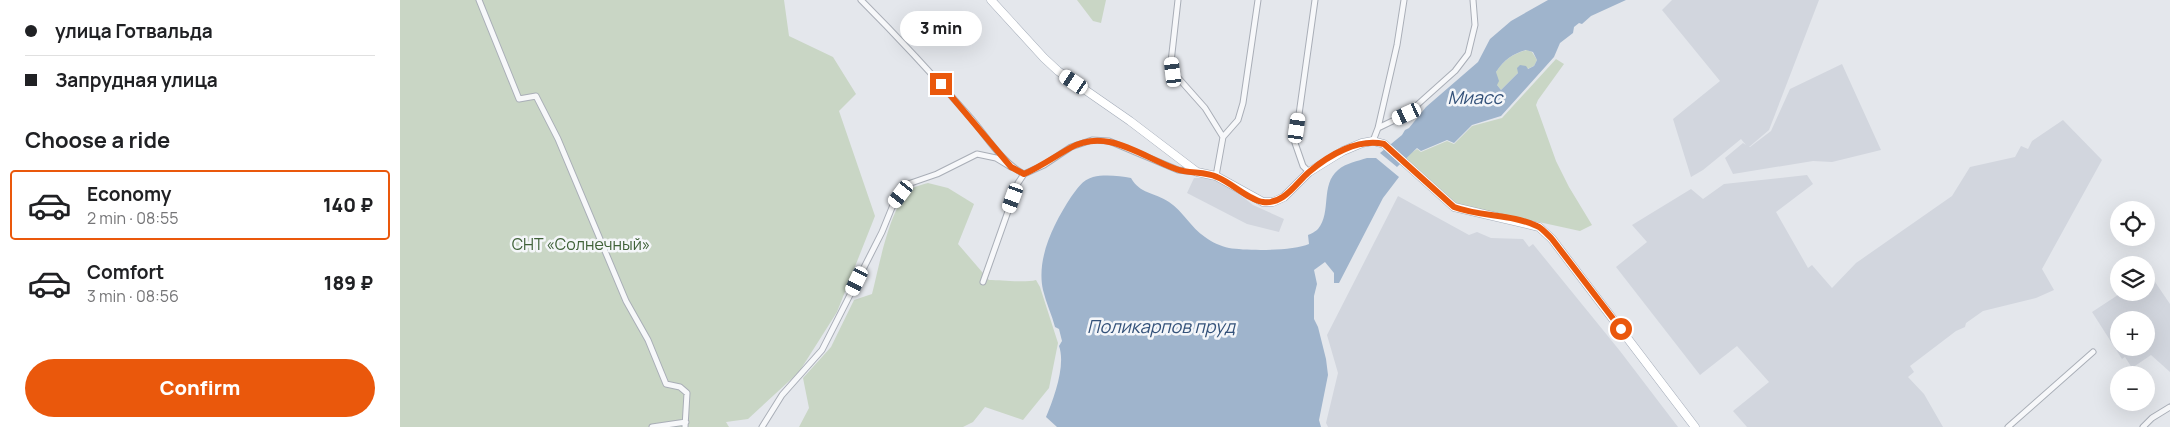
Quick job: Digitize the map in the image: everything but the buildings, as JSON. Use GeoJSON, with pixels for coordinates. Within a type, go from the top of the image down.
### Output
{"type":"FeatureCollection","features":[{"type":"Feature","properties":{"kind":"main road"},"geometry":{"type":"LineString","coordinates":[[991,0],[1058,71],[1130,121],[1197,172],[1216,176],[1263,202],[1273,202],[1284,197],[1309,172],[1343,151],[1362,143],[1373,141],[1384,144],[1454,207],[1465,211],[1523,221],[1539,226],[1552,239],[1695,427]]}},
{"type":"Feature","properties":{"kind":"street"},"geometry":{"type":"LineString","coordinates":[[479,0],[519,99],[536,96],[558,139],[626,301],[648,340],[666,384],[680,387],[687,393],[685,424],[652,427]]}},
{"type":"Feature","properties":{"kind":"street"},"geometry":{"type":"LineString","coordinates":[[861,0],[906,45],[987,136],[1011,167]]}},
{"type":"Feature","properties":{"kind":"street"},"geometry":{"type":"LineString","coordinates":[[1178,0],[1172,62],[1173,72],[1205,108],[1224,137]]}},
{"type":"Feature","properties":{"kind":"street"},"geometry":{"type":"LineString","coordinates":[[1216,176],[1224,137],[1238,120],[1243,103],[1258,0]]}},
{"type":"Feature","properties":{"kind":"street"},"geometry":{"type":"LineString","coordinates":[[1309,172],[1303,166],[1295,142],[1315,0]]}},
{"type":"Feature","properties":{"kind":"street"},"geometry":{"type":"LineString","coordinates":[[1373,141],[1378,128],[1397,45],[1404,0]]}},
{"type":"Feature","properties":{"kind":"street"},"geometry":{"type":"LineString","coordinates":[[1378,128],[1407,114],[1456,71],[1468,54],[1475,24],[1472,0]]}},
{"type":"Feature","properties":{"kind":"street"},"geometry":{"type":"LineString","coordinates":[[983,282],[1018,183],[1024,174],[1044,165],[1071,147],[1092,140],[1109,141],[1178,170],[1197,172]]}},
{"type":"Feature","properties":{"kind":"street"},"geometry":{"type":"LineString","coordinates":[[762,427],[782,396],[822,350],[882,232],[893,204],[908,184],[937,174],[977,154],[996,158],[1024,174]]}},
{"type":"Feature","properties":{"kind":"street"},"geometry":{"type":"LineString","coordinates":[[2008,427],[2093,352]]}},
{"type":"Feature","properties":{"kind":"street"},"geometry":{"type":"LineString","coordinates":[[2143,427],[2152,418],[2170,407]]}},
{"type":"Feature","properties":{"kind":"shaded area"},"geometry":{"type":"Polygon","coordinates":[[[1672,0],[1819,0],[1769,130],[1749,147],[1771,131],[1790,89],[1842,64],[1881,150],[1832,162],[1813,161],[1733,174],[1725,158],[1743,143],[1746,145],[1741,139],[1703,170],[1691,177],[1673,119],[1720,81],[1662,10],[1672,0]]]}},
{"type":"Feature","properties":{"kind":"shaded area"},"geometry":{"type":"Polygon","coordinates":[[[2063,120],[2102,160],[2042,269],[2054,290],[2036,298],[1983,311],[1966,323],[1965,327],[1956,331],[1910,366],[1914,372],[1908,377],[1924,394],[1943,427],[1747,427],[1733,411],[1769,382],[1737,346],[1700,375],[1616,267],[1647,242],[1632,225],[1691,189],[1703,199],[1724,184],[1807,175],[1813,184],[1776,212],[1808,268],[1812,265],[1832,288],[1856,263],[1952,196],[1970,167],[2015,157],[2021,146],[2028,149],[2032,141],[2063,120]]]}},
{"type":"Feature","properties":{"kind":"shaded area"},"geometry":{"type":"Polygon","coordinates":[[[1194,178],[1214,178],[1229,186],[1253,205],[1284,219],[1279,232],[1247,224],[1187,193],[1194,178]]]}},
{"type":"Feature","properties":{"kind":"shaded area"},"geometry":{"type":"Polygon","coordinates":[[[1398,196],[1469,235],[1477,232],[1491,238],[1523,239],[1529,247],[1533,244],[1620,351],[1678,427],[1328,427],[1326,423],[1338,373],[1327,335],[1398,196]]]}},
{"type":"Feature","properties":{"kind":"shaded area"},"geometry":{"type":"Polygon","coordinates":[[[2155,282],[2170,304],[2170,372],[2152,356],[2155,356],[2155,311],[2110,311],[2110,340],[2092,312],[2110,300],[2155,301],[2155,282]]]}},
{"type":"Feature","properties":{"kind":"shaded area"},"geometry":{"type":"Polygon","coordinates":[[[2120,356],[2150,356],[2135,366],[2131,366],[2125,357],[2122,359],[2120,356]]]}},
{"type":"Feature","properties":{"kind":"green space","name":"СНТ «Солнечный»"},"geometry":{"type":"Polygon","coordinates":[[[400,0],[784,0],[789,36],[833,57],[856,94],[839,111],[875,216],[837,312],[799,372],[748,419],[726,422],[729,427],[400,427],[400,0]]]}},
{"type":"Feature","properties":{"kind":"green space"},"geometry":{"type":"Polygon","coordinates":[[[1077,0],[1106,0],[1101,23],[1093,21],[1077,0]]]}},
{"type":"Feature","properties":{"kind":"green space"},"geometry":{"type":"Polygon","coordinates":[[[1527,50],[1532,52],[1537,60],[1534,66],[1518,73],[1501,90],[1497,85],[1496,72],[1509,58],[1527,50]]]}},
{"type":"Feature","properties":{"kind":"green space"},"geometry":{"type":"Polygon","coordinates":[[[1556,59],[1564,64],[1536,105],[1556,161],[1592,225],[1580,231],[1457,204],[1405,157],[1417,149],[1421,152],[1447,141],[1454,144],[1472,126],[1502,118],[1556,59]]]}},
{"type":"Feature","properties":{"kind":"green space"},"geometry":{"type":"Polygon","coordinates":[[[928,183],[948,188],[974,204],[958,244],[989,280],[1036,280],[1058,343],[1049,388],[1023,420],[985,407],[973,422],[963,427],[799,427],[809,408],[803,378],[831,347],[854,300],[872,294],[886,237],[898,207],[913,188],[928,183]]]}},
{"type":"Feature","properties":{"kind":"water","name":"Миасс"},"geometry":{"type":"Polygon","coordinates":[[[1548,0],[1626,0],[1591,16],[1582,24],[1579,23],[1574,27],[1573,33],[1560,43],[1554,57],[1501,116],[1472,125],[1454,143],[1447,140],[1421,151],[1417,148],[1397,167],[1380,153],[1409,128],[1426,107],[1478,62],[1490,39],[1511,21],[1548,0]],[[1526,50],[1512,56],[1502,64],[1496,72],[1499,81],[1497,85],[1501,90],[1518,73],[1517,68],[1520,65],[1526,66],[1528,69],[1534,66],[1537,60],[1533,52],[1526,50]]]}},
{"type":"Feature","properties":{"kind":"water","name":"Поликарпов пруд"},"geometry":{"type":"Polygon","coordinates":[[[1367,158],[1376,158],[1399,177],[1383,198],[1339,283],[1334,283],[1334,273],[1325,262],[1314,270],[1317,284],[1314,296],[1314,319],[1318,327],[1326,359],[1328,375],[1319,420],[1321,427],[1057,427],[1046,417],[1058,382],[1061,362],[1059,346],[1062,341],[1059,329],[1055,327],[1044,295],[1041,278],[1044,253],[1058,218],[1071,197],[1089,178],[1117,176],[1131,178],[1143,190],[1174,206],[1207,239],[1226,247],[1258,250],[1282,249],[1309,244],[1308,235],[1318,229],[1322,222],[1327,191],[1333,176],[1345,166],[1367,158]]]}},
{"type":"Feature","properties":{"kind":"route"},"geometry":{"type":"LineString","coordinates":[[941,84],[987,136],[1011,167],[1024,174],[1044,165],[1071,147],[1092,140],[1109,141],[1178,170],[1216,176],[1251,197],[1263,202],[1273,202],[1284,197],[1309,172],[1343,151],[1362,143],[1373,141],[1384,144],[1454,207],[1465,211],[1523,221],[1539,226],[1552,239],[1621,329]]}}]}
